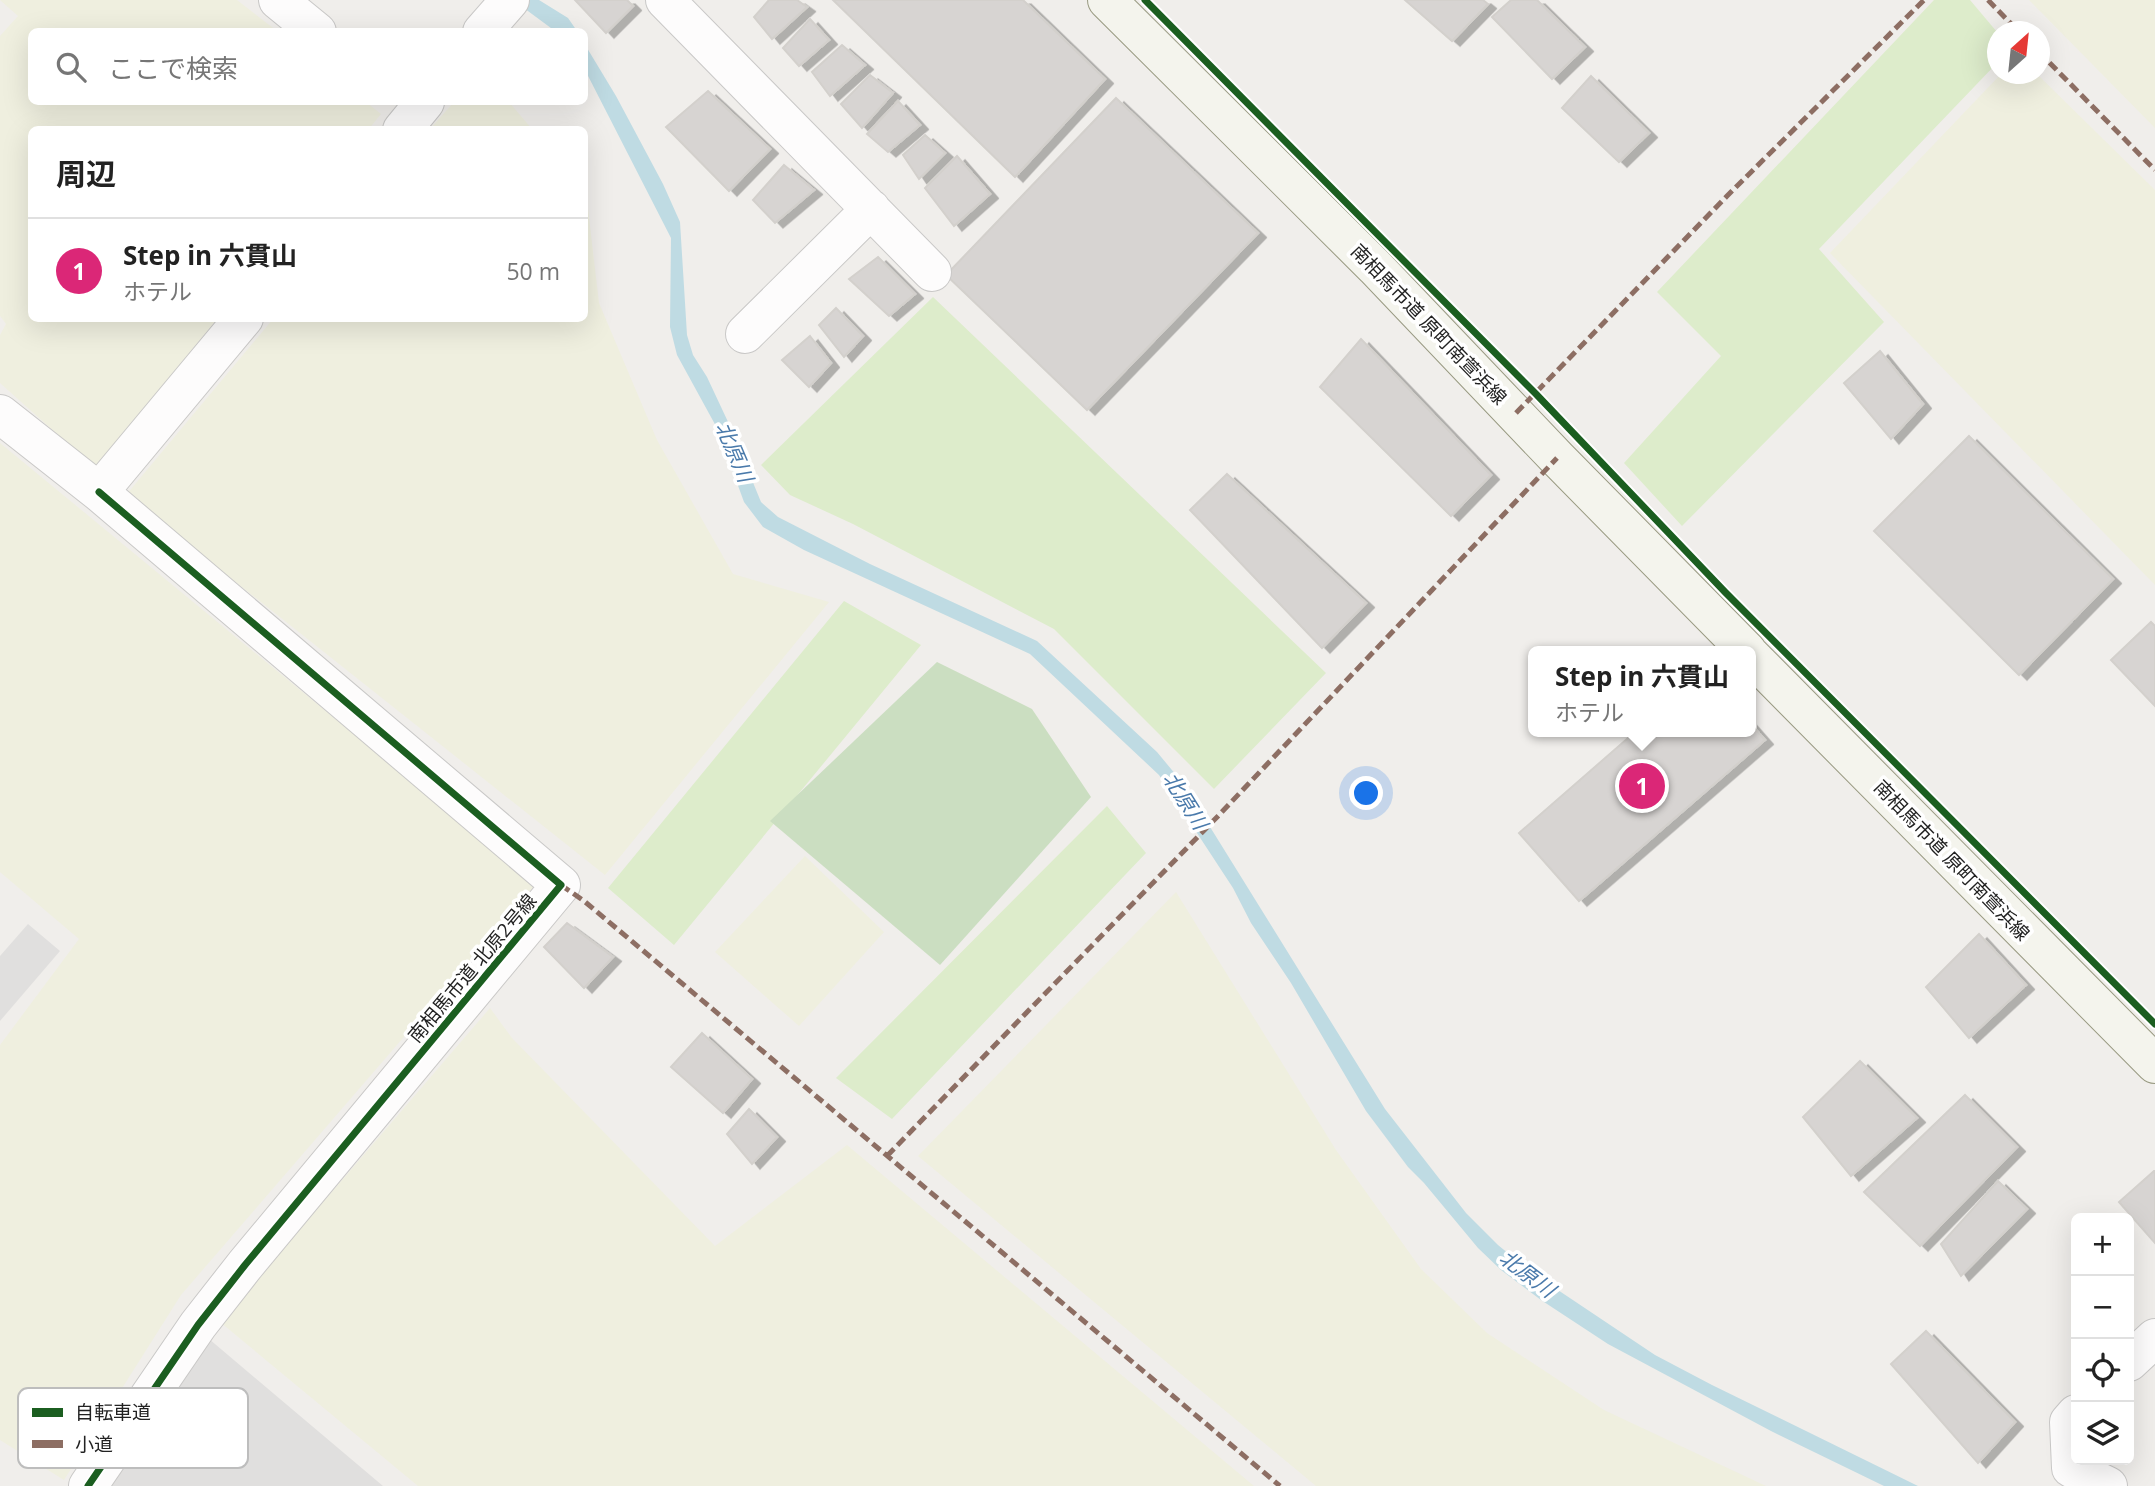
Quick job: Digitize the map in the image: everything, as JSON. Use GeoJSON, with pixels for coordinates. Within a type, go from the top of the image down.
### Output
{"type":"FeatureCollection","features":[{"type":"Feature","properties":{"kind":"street"},"geometry":{"type":"LineString","coordinates":[[278,0],[312,28]]}},
{"type":"Feature","properties":{"kind":"street"},"geometry":{"type":"LineString","coordinates":[[485,28],[510,0]]}},
{"type":"Feature","properties":{"kind":"street"},"geometry":{"type":"LineString","coordinates":[[665,0],[932,272]]}},
{"type":"Feature","properties":{"kind":"street","name":"南相馬市道 原町南萱浜線"},"geometry":{"type":"LineString","coordinates":[[1107,0],[1375,267],[1557,458],[1742,646]]}},
{"type":"Feature","properties":{"kind":"street"},"geometry":{"type":"LineString","coordinates":[[745,334],[871,209]]}},
{"type":"Feature","properties":{"kind":"street"},"geometry":{"type":"LineString","coordinates":[[0,414],[99,492],[241,322]]}},
{"type":"Feature","properties":{"kind":"street","name":"南相馬市道 北原2号線"},"geometry":{"type":"LineString","coordinates":[[99,492],[561,885],[245,1265],[198,1325],[155,1388]]}},
{"type":"Feature","properties":{"kind":"street","name":"南相馬市道 原町南萱浜線"},"geometry":{"type":"LineString","coordinates":[[1756,660],[2155,1064]]}},
{"type":"Feature","properties":{"kind":"street"},"geometry":{"type":"LineString","coordinates":[[2134,1357],[2155,1338]]}},
{"type":"Feature","properties":{"kind":"street"},"geometry":{"type":"LineString","coordinates":[[2071,1420],[2071,1468],[2108,1486]]}},
{"type":"Feature","properties":{"kind":"street","name":"南相馬市道 北原2号線"},"geometry":{"type":"LineString","coordinates":[[88,1486],[100,1468]]}},
{"type":"Feature","properties":{"kind":"green space"},"geometry":{"type":"Polygon","coordinates":[[[0,0],[237,0],[273,28],[28,28],[28,105],[370,105],[381,114],[371,126],[28,126],[28,322],[215,322],[96,469],[0,383],[0,335],[6,324],[0,316],[0,36],[18,16],[0,0]]]}},
{"type":"Feature","properties":{"kind":"green space"},"geometry":{"type":"Polygon","coordinates":[[[1934,0],[1970,0],[1988,21],[1987,73],[1819,249],[1884,322],[1682,526],[1624,463],[1721,356],[1657,292],[1934,0]]]}},
{"type":"Feature","properties":{"kind":"green space"},"geometry":{"type":"Polygon","coordinates":[[[2029,0],[2155,0],[2155,128],[2050,21],[2029,0]]]}},
{"type":"Feature","properties":{"kind":"green space"},"geometry":{"type":"Polygon","coordinates":[[[1991,84],[2047,84],[2155,190],[2155,585],[1830,253],[1991,84]]]}},
{"type":"Feature","properties":{"kind":"green space"},"geometry":{"type":"Polygon","coordinates":[[[451,105],[512,105],[529,126],[433,126],[451,105]]]}},
{"type":"Feature","properties":{"kind":"green space"},"geometry":{"type":"Polygon","coordinates":[[[588,209],[599,303],[657,440],[733,574],[829,602],[605,875],[126,495],[270,322],[588,322],[588,209]]]}},
{"type":"Feature","properties":{"kind":"green space"},"geometry":{"type":"Polygon","coordinates":[[[933,297],[1326,673],[1214,789],[1054,629],[853,524],[790,495],[761,465],[933,297]]]}},
{"type":"Feature","properties":{"kind":"green space"},"geometry":{"type":"Polygon","coordinates":[[[0,443],[536,884],[181,1295],[122,1388],[18,1388],[18,1451],[0,1440],[0,1045],[79,939],[0,872],[0,443]]]}},
{"type":"Feature","properties":{"kind":"green space"},"geometry":{"type":"Polygon","coordinates":[[[844,601],[921,645],[674,945],[608,888],[844,601]]]}},
{"type":"Feature","properties":{"kind":"green space"},"geometry":{"type":"Polygon","coordinates":[[[937,662],[1032,709],[1091,797],[940,965],[770,821],[937,662]]]}},
{"type":"Feature","properties":{"kind":"green space"},"geometry":{"type":"Polygon","coordinates":[[[1107,806],[1146,853],[892,1119],[836,1078],[1107,806]]]}},
{"type":"Feature","properties":{"kind":"green space"},"geometry":{"type":"Polygon","coordinates":[[[805,856],[884,932],[799,1026],[715,952],[805,856]]]}},
{"type":"Feature","properties":{"kind":"green space"},"geometry":{"type":"Polygon","coordinates":[[[1176,892],[1336,1150],[1421,1269],[1487,1333],[1604,1410],[1766,1486],[1316,1486],[918,1156],[1176,892]]]}},
{"type":"Feature","properties":{"kind":"green space"},"geometry":{"type":"Polygon","coordinates":[[[490,1008],[512,1038],[715,1246],[847,1145],[1254,1486],[418,1486],[220,1322],[490,1008]]]}},
{"type":"Feature","properties":{"kind":"green space"},"geometry":{"type":"Polygon","coordinates":[[[45,1468],[72,1468],[64,1480],[45,1468]]]}},
{"type":"Feature","properties":{"kind":"shaded area"},"geometry":{"type":"Polygon","coordinates":[[[28,924],[60,951],[0,1021],[0,956],[28,924]]]}},
{"type":"Feature","properties":{"kind":"shaded area"},"geometry":{"type":"Polygon","coordinates":[[[202,1333],[383,1486],[100,1486],[112,1468],[248,1468],[248,1388],[165,1388],[202,1333]]]}},
{"type":"Feature","properties":{"kind":"water"},"geometry":{"type":"Polygon","coordinates":[[[513,0],[539,0],[568,18],[575,28],[551,28],[513,0]]]}},
{"type":"Feature","properties":{"kind":"water","name":"北原川"},"geometry":{"type":"Polygon","coordinates":[[[588,50],[663,184],[680,222],[687,335],[693,355],[707,377],[729,424],[761,502],[778,517],[870,564],[1037,641],[1157,752],[1181,781],[1385,1109],[1466,1213],[1498,1245],[1531,1272],[1655,1355],[1918,1486],[1884,1486],[1771,1431],[1608,1344],[1541,1300],[1501,1270],[1478,1248],[1408,1167],[1366,1111],[1291,983],[1251,923],[1233,888],[1159,775],[1030,654],[804,550],[763,527],[744,502],[717,428],[677,355],[670,327],[671,238],[588,76],[588,50]]]}},
{"type":"Feature","properties":{"kind":"building"},"geometry":{"type":"Polygon","coordinates":[[[575,0],[627,0],[633,6],[606,33],[575,0]]]}},
{"type":"Feature","properties":{"kind":"building"},"geometry":{"type":"Polygon","coordinates":[[[769,0],[797,0],[807,7],[772,39],[754,17],[769,0]]]}},
{"type":"Feature","properties":{"kind":"building"},"geometry":{"type":"Polygon","coordinates":[[[833,0],[1023,0],[1105,79],[1015,177],[833,0]]]}},
{"type":"Feature","properties":{"kind":"building"},"geometry":{"type":"Polygon","coordinates":[[[1405,0],[1483,0],[1488,4],[1452,41],[1405,0]]]}},
{"type":"Feature","properties":{"kind":"building"},"geometry":{"type":"Polygon","coordinates":[[[1511,0],[1537,0],[1585,47],[1552,79],[1492,17],[1511,0]]]}},
{"type":"Feature","properties":{"kind":"building"},"geometry":{"type":"Polygon","coordinates":[[[810,19],[829,40],[799,66],[783,48],[810,19]]]}},
{"type":"Feature","properties":{"kind":"building"},"geometry":{"type":"Polygon","coordinates":[[[842,45],[865,65],[830,96],[812,72],[842,45]]]}},
{"type":"Feature","properties":{"kind":"building"},"geometry":{"type":"Polygon","coordinates":[[[870,75],[893,93],[862,128],[841,104],[870,75]]]}},
{"type":"Feature","properties":{"kind":"building"},"geometry":{"type":"Polygon","coordinates":[[[1591,76],[1649,133],[1619,162],[1562,108],[1591,76]]]}},
{"type":"Feature","properties":{"kind":"building"},"geometry":{"type":"Polygon","coordinates":[[[708,91],[770,149],[729,191],[666,127],[708,91]]]}},
{"type":"Feature","properties":{"kind":"building"},"geometry":{"type":"Polygon","coordinates":[[[1116,98],[1258,233],[1087,410],[946,275],[1116,98]]]}},
{"type":"Feature","properties":{"kind":"building"},"geometry":{"type":"Polygon","coordinates":[[[898,101],[920,125],[888,152],[867,134],[898,101]]]}},
{"type":"Feature","properties":{"kind":"building"},"geometry":{"type":"Polygon","coordinates":[[[925,135],[945,153],[919,179],[903,155],[925,135]]]}},
{"type":"Feature","properties":{"kind":"building"},"geometry":{"type":"Polygon","coordinates":[[[957,156],[990,194],[954,226],[925,188],[957,156]]]}},
{"type":"Feature","properties":{"kind":"building"},"geometry":{"type":"Polygon","coordinates":[[[784,165],[814,190],[775,223],[753,200],[784,165]]]}},
{"type":"Feature","properties":{"kind":"building"},"geometry":{"type":"Polygon","coordinates":[[[878,257],[915,294],[889,316],[849,279],[878,257]]]}},
{"type":"Feature","properties":{"kind":"building"},"geometry":{"type":"Polygon","coordinates":[[[836,308],[863,336],[844,357],[819,325],[836,308]]]}},
{"type":"Feature","properties":{"kind":"building"},"geometry":{"type":"Polygon","coordinates":[[[810,336],[831,363],[809,387],[782,360],[810,336]]]}},
{"type":"Feature","properties":{"kind":"building"},"geometry":{"type":"Polygon","coordinates":[[[1361,339],[1491,475],[1451,516],[1320,387],[1361,339]]]}},
{"type":"Feature","properties":{"kind":"building"},"geometry":{"type":"Polygon","coordinates":[[[1880,351],[1923,404],[1891,439],[1844,383],[1880,351]]]}},
{"type":"Feature","properties":{"kind":"building"},"geometry":{"type":"Polygon","coordinates":[[[1969,436],[2113,579],[2019,675],[1874,531],[1969,436]]]}},
{"type":"Feature","properties":{"kind":"building"},"geometry":{"type":"Polygon","coordinates":[[[1227,474],[1366,603],[1322,648],[1190,510],[1227,474]]]}},
{"type":"Feature","properties":{"kind":"building"},"geometry":{"type":"Polygon","coordinates":[[[2151,622],[2155,626],[2155,706],[2111,660],[2151,622]]]}},
{"type":"Feature","properties":{"kind":"building"},"geometry":{"type":"Polygon","coordinates":[[[1756,730],[1765,740],[1579,901],[1519,833],[1629,737],[1756,737],[1756,730]]]}},
{"type":"Feature","properties":{"kind":"building"},"geometry":{"type":"Polygon","coordinates":[[[567,923],[613,957],[584,988],[544,947],[567,923]]]}},
{"type":"Feature","properties":{"kind":"building"},"geometry":{"type":"Polygon","coordinates":[[[1979,934],[2026,985],[1969,1038],[1926,987],[1979,934]]]}},
{"type":"Feature","properties":{"kind":"building"},"geometry":{"type":"Polygon","coordinates":[[[702,1033],[752,1079],[723,1113],[671,1067],[702,1033]]]}},
{"type":"Feature","properties":{"kind":"building"},"geometry":{"type":"Polygon","coordinates":[[[1860,1061],[1917,1118],[1851,1176],[1803,1117],[1860,1061]]]}},
{"type":"Feature","properties":{"kind":"building"},"geometry":{"type":"Polygon","coordinates":[[[1965,1095],[2017,1147],[1920,1246],[1864,1192],[1965,1095]]]}},
{"type":"Feature","properties":{"kind":"building"},"geometry":{"type":"Polygon","coordinates":[[[749,1109],[777,1137],[752,1164],[727,1134],[749,1109]]]}},
{"type":"Feature","properties":{"kind":"building"},"geometry":{"type":"Polygon","coordinates":[[[2155,1171],[2155,1243],[2134,1219],[2134,1213],[2129,1213],[2119,1202],[2155,1171]]]}},
{"type":"Feature","properties":{"kind":"building"},"geometry":{"type":"Polygon","coordinates":[[[1998,1181],[2027,1209],[1961,1276],[1941,1244],[1998,1181]]]}},
{"type":"Feature","properties":{"kind":"building"},"geometry":{"type":"Polygon","coordinates":[[[1926,1331],[2015,1422],[1978,1463],[1891,1364],[1926,1331]]]}},
{"type":"Feature","properties":{"kind":"marked path"},"geometry":{"type":"LineString","coordinates":[[1516,413],[1727,196],[1924,0]]}},
{"type":"Feature","properties":{"kind":"marked path"},"geometry":{"type":"LineString","coordinates":[[1988,0],[2008,21]]}},
{"type":"Feature","properties":{"kind":"marked path"},"geometry":{"type":"LineString","coordinates":[[2050,63],[2155,170]]}},
{"type":"Feature","properties":{"kind":"marked path"},"geometry":{"type":"LineString","coordinates":[[887,1156],[1219,815],[1557,458]]}},
{"type":"Feature","properties":{"kind":"marked path"},"geometry":{"type":"LineString","coordinates":[[561,885],[584,901],[1280,1486]]}},
{"type":"Feature","properties":{"kind":"cycle path"},"geometry":{"type":"LineString","coordinates":[[1145,0],[1536,394],[1725,592],[2155,1024]]}},
{"type":"Feature","properties":{"kind":"cycle path"},"geometry":{"type":"LineString","coordinates":[[99,492],[561,885],[245,1265],[198,1325],[155,1388]]}},
{"type":"Feature","properties":{"kind":"cycle path"},"geometry":{"type":"LineString","coordinates":[[88,1486],[100,1468]]}},
{"type":"Feature","properties":{"kind":"place","name":"Step in 六貫山"},"geometry":{"type":"Point","coordinates":[1642,786]}}]}
